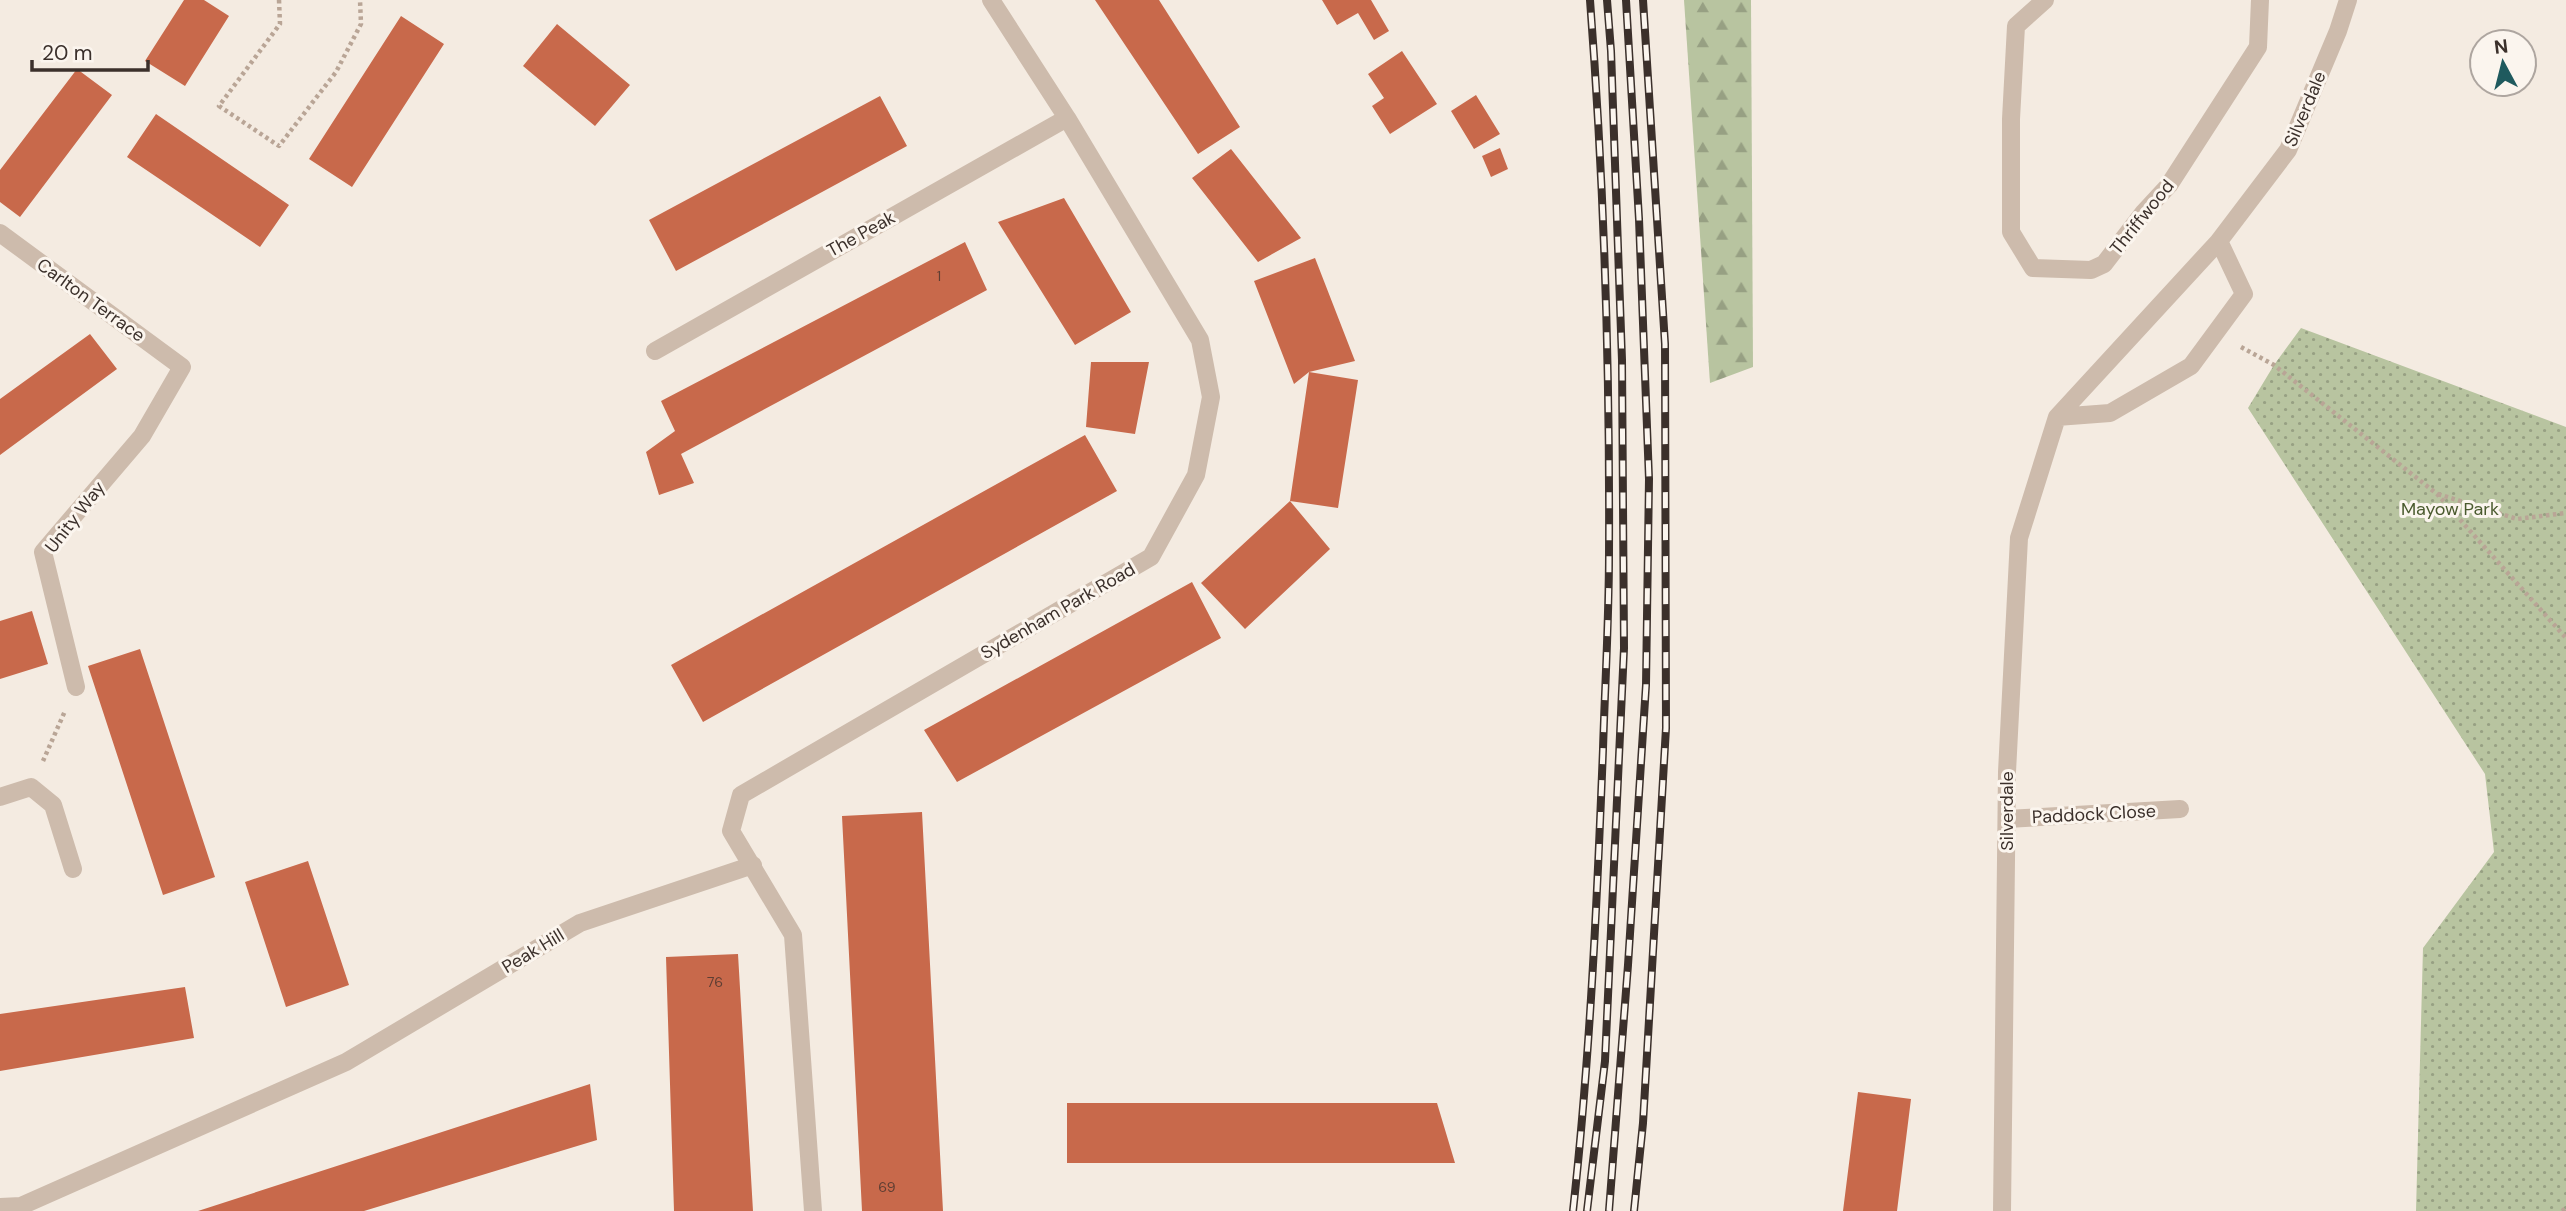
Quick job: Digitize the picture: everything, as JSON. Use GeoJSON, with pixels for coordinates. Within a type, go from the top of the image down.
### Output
{"type":"FeatureCollection","features":[{"type":"Feature","properties":{"kind":"street","name":"Sydenham Park Road"},"geometry":{"type":"LineString","coordinates":[[753,865],[731,831],[741,795],[1151,557],[1196,475],[1211,397],[1200,340],[1067,118],[991,0]]}},
{"type":"Feature","properties":{"kind":"street","name":"Thriffwood"},"geometry":{"type":"LineString","coordinates":[[2045,0],[2016,26],[2011,119],[2011,232],[2032,268],[2058,271],[2091,270],[2104,264],[2144,212],[2169,185],[2258,47],[2260,0]]}},
{"type":"Feature","properties":{"kind":"street","name":"Silverdale"},"geometry":{"type":"LineString","coordinates":[[2002,1211],[2007,772],[2019,538],[2057,417],[2219,241],[2288,150],[2338,31],[2348,0]]}},
{"type":"Feature","properties":{"kind":"street","name":"The Peak"},"geometry":{"type":"LineString","coordinates":[[655,351],[1067,118]]}},
{"type":"Feature","properties":{"kind":"street","name":"Carlton Terrace"},"geometry":{"type":"LineString","coordinates":[[0,233],[182,367]]}},
{"type":"Feature","properties":{"kind":"street"},"geometry":{"type":"LineString","coordinates":[[2057,417],[2110,414],[2191,366],[2244,294],[2219,241]]}},
{"type":"Feature","properties":{"kind":"street","name":"Unity Way"},"geometry":{"type":"LineString","coordinates":[[76,687],[43,552],[142,436],[182,367]]}},
{"type":"Feature","properties":{"kind":"street"},"geometry":{"type":"LineString","coordinates":[[0,797],[31,787],[53,805],[73,869]]}},
{"type":"Feature","properties":{"kind":"street","name":"Paddock Close"},"geometry":{"type":"LineString","coordinates":[[2007,819],[2180,809]]}},
{"type":"Feature","properties":{"kind":"street"},"geometry":{"type":"LineString","coordinates":[[753,865],[793,935],[813,1211]]}},
{"type":"Feature","properties":{"kind":"street","name":"Peak Hill"},"geometry":{"type":"LineString","coordinates":[[0,1208],[21,1206],[346,1062],[580,923],[753,865]]}},
{"type":"Feature","properties":{"kind":"path"},"geometry":{"type":"LineString","coordinates":[[279,0],[280,24],[219,106],[279,146],[342,63],[361,24],[360,0]]}},
{"type":"Feature","properties":{"kind":"path"},"geometry":{"type":"LineString","coordinates":[[2216,333],[2274,365],[2437,494],[2566,638]]}},
{"type":"Feature","properties":{"kind":"path"},"geometry":{"type":"LineString","coordinates":[[2437,494],[2517,519],[2566,513]]}},
{"type":"Feature","properties":{"kind":"path"},"geometry":{"type":"LineString","coordinates":[[31,787],[76,687]]}},
{"type":"Feature","properties":{"kind":"green space"},"geometry":{"type":"Polygon","coordinates":[[[1684,0],[1751,0],[1753,367],[1710,383],[1684,0]]]}},
{"type":"Feature","properties":{"kind":"green space","name":"Mayow Park"},"geometry":{"type":"Polygon","coordinates":[[[2301,328],[2566,427],[2566,1211],[2416,1211],[2423,948],[2494,852],[2485,774],[2248,408],[2301,328]]]}},
{"type":"Feature","properties":{"kind":"building"},"geometry":{"type":"Polygon","coordinates":[[[184,0],[204,0],[229,16],[185,86],[145,61],[184,0]]]}},
{"type":"Feature","properties":{"kind":"building"},"geometry":{"type":"Polygon","coordinates":[[[1095,0],[1159,0],[1240,127],[1198,154],[1095,0]]]}},
{"type":"Feature","properties":{"kind":"building"},"geometry":{"type":"Polygon","coordinates":[[[1322,0],[1371,0],[1389,31],[1374,40],[1358,13],[1337,25],[1322,0]]]}},
{"type":"Feature","properties":{"kind":"building"},"geometry":{"type":"Polygon","coordinates":[[[401,16],[444,44],[352,187],[309,159],[401,16]]]}},
{"type":"Feature","properties":{"kind":"building"},"geometry":{"type":"Polygon","coordinates":[[[557,24],[630,85],[595,126],[523,66],[557,24]]]}},
{"type":"Feature","properties":{"kind":"building"},"geometry":{"type":"Polygon","coordinates":[[[1402,51],[1437,104],[1390,134],[1372,106],[1384,98],[1368,74],[1402,51]]]}},
{"type":"Feature","properties":{"kind":"building"},"geometry":{"type":"Polygon","coordinates":[[[77,69],[112,95],[20,217],[0,202],[0,170],[77,69]]]}},
{"type":"Feature","properties":{"kind":"building"},"geometry":{"type":"Polygon","coordinates":[[[1476,95],[1500,134],[1474,149],[1451,111],[1476,95]]]}},
{"type":"Feature","properties":{"kind":"building"},"geometry":{"type":"Polygon","coordinates":[[[880,96],[907,146],[676,271],[649,220],[880,96]]]}},
{"type":"Feature","properties":{"kind":"building"},"geometry":{"type":"Polygon","coordinates":[[[156,114],[289,205],[260,247],[127,157],[156,114]]]}},
{"type":"Feature","properties":{"kind":"building"},"geometry":{"type":"Polygon","coordinates":[[[1500,148],[1508,169],[1491,177],[1482,156],[1500,148]]]}},
{"type":"Feature","properties":{"kind":"building"},"geometry":{"type":"Polygon","coordinates":[[[1231,149],[1301,238],[1258,262],[1192,178],[1231,149]]]}},
{"type":"Feature","properties":{"kind":"building"},"geometry":{"type":"Polygon","coordinates":[[[1064,198],[1131,312],[1075,345],[998,222],[1064,198]]]}},
{"type":"Feature","properties":{"kind":"building"},"geometry":{"type":"Polygon","coordinates":[[[965,242],[987,290],[681,454],[694,483],[659,495],[646,452],[675,431],[661,401],[965,242]]]}},
{"type":"Feature","properties":{"kind":"building"},"geometry":{"type":"Polygon","coordinates":[[[1315,258],[1355,361],[1309,372],[1294,384],[1254,281],[1315,258]]]}},
{"type":"Feature","properties":{"kind":"building"},"geometry":{"type":"Polygon","coordinates":[[[90,334],[117,369],[0,455],[0,399],[90,334]]]}},
{"type":"Feature","properties":{"kind":"building"},"geometry":{"type":"Polygon","coordinates":[[[1091,362],[1149,362],[1135,434],[1086,427],[1091,362]]]}},
{"type":"Feature","properties":{"kind":"building"},"geometry":{"type":"Polygon","coordinates":[[[1309,372],[1358,380],[1338,508],[1290,501],[1309,372]]]}},
{"type":"Feature","properties":{"kind":"building"},"geometry":{"type":"Polygon","coordinates":[[[1085,435],[1117,491],[703,722],[671,665],[1085,435]]]}},
{"type":"Feature","properties":{"kind":"building"},"geometry":{"type":"Polygon","coordinates":[[[1290,501],[1330,549],[1245,629],[1201,583],[1290,501]]]}},
{"type":"Feature","properties":{"kind":"building"},"geometry":{"type":"Polygon","coordinates":[[[1192,582],[1221,638],[957,782],[924,730],[1192,582]]]}},
{"type":"Feature","properties":{"kind":"building"},"geometry":{"type":"Polygon","coordinates":[[[32,611],[48,664],[0,679],[0,621],[32,611]]]}},
{"type":"Feature","properties":{"kind":"building"},"geometry":{"type":"Polygon","coordinates":[[[140,649],[215,877],[163,895],[88,666],[140,649]]]}},
{"type":"Feature","properties":{"kind":"building"},"geometry":{"type":"Polygon","coordinates":[[[922,812],[943,1211],[862,1211],[842,816],[922,812]]]}},
{"type":"Feature","properties":{"kind":"building"},"geometry":{"type":"Polygon","coordinates":[[[308,861],[349,985],[286,1007],[245,882],[308,861]]]}},
{"type":"Feature","properties":{"kind":"building"},"geometry":{"type":"Polygon","coordinates":[[[738,954],[753,1211],[674,1211],[666,957],[738,954]]]}},
{"type":"Feature","properties":{"kind":"building"},"geometry":{"type":"Polygon","coordinates":[[[185,987],[194,1038],[0,1071],[0,1014],[185,987]]]}},
{"type":"Feature","properties":{"kind":"building"},"geometry":{"type":"Polygon","coordinates":[[[590,1084],[597,1140],[364,1211],[198,1211],[590,1084]]]}},
{"type":"Feature","properties":{"kind":"building"},"geometry":{"type":"Polygon","coordinates":[[[1858,1092],[1911,1099],[1897,1211],[1843,1211],[1858,1092]]]}},
{"type":"Feature","properties":{"kind":"building"},"geometry":{"type":"Polygon","coordinates":[[[1067,1103],[1437,1103],[1455,1163],[1067,1163],[1067,1103]]]}},
{"type":"Feature","properties":{"kind":"railway"},"geometry":{"type":"LineString","coordinates":[[1573,1211],[1592,980],[1609,578],[1605,277],[1590,0]]}},
{"type":"Feature","properties":{"kind":"railway"},"geometry":{"type":"LineString","coordinates":[[1587,1211],[1605,1061],[1624,648],[1622,360],[1607,0]]}},
{"type":"Feature","properties":{"kind":"railway"},"geometry":{"type":"LineString","coordinates":[[1609,1211],[1646,685],[1649,479],[1639,219],[1626,0]]}},
{"type":"Feature","properties":{"kind":"railway"},"geometry":{"type":"LineString","coordinates":[[1634,1211],[1643,1123],[1666,728],[1665,344],[1643,0]]}}]}
